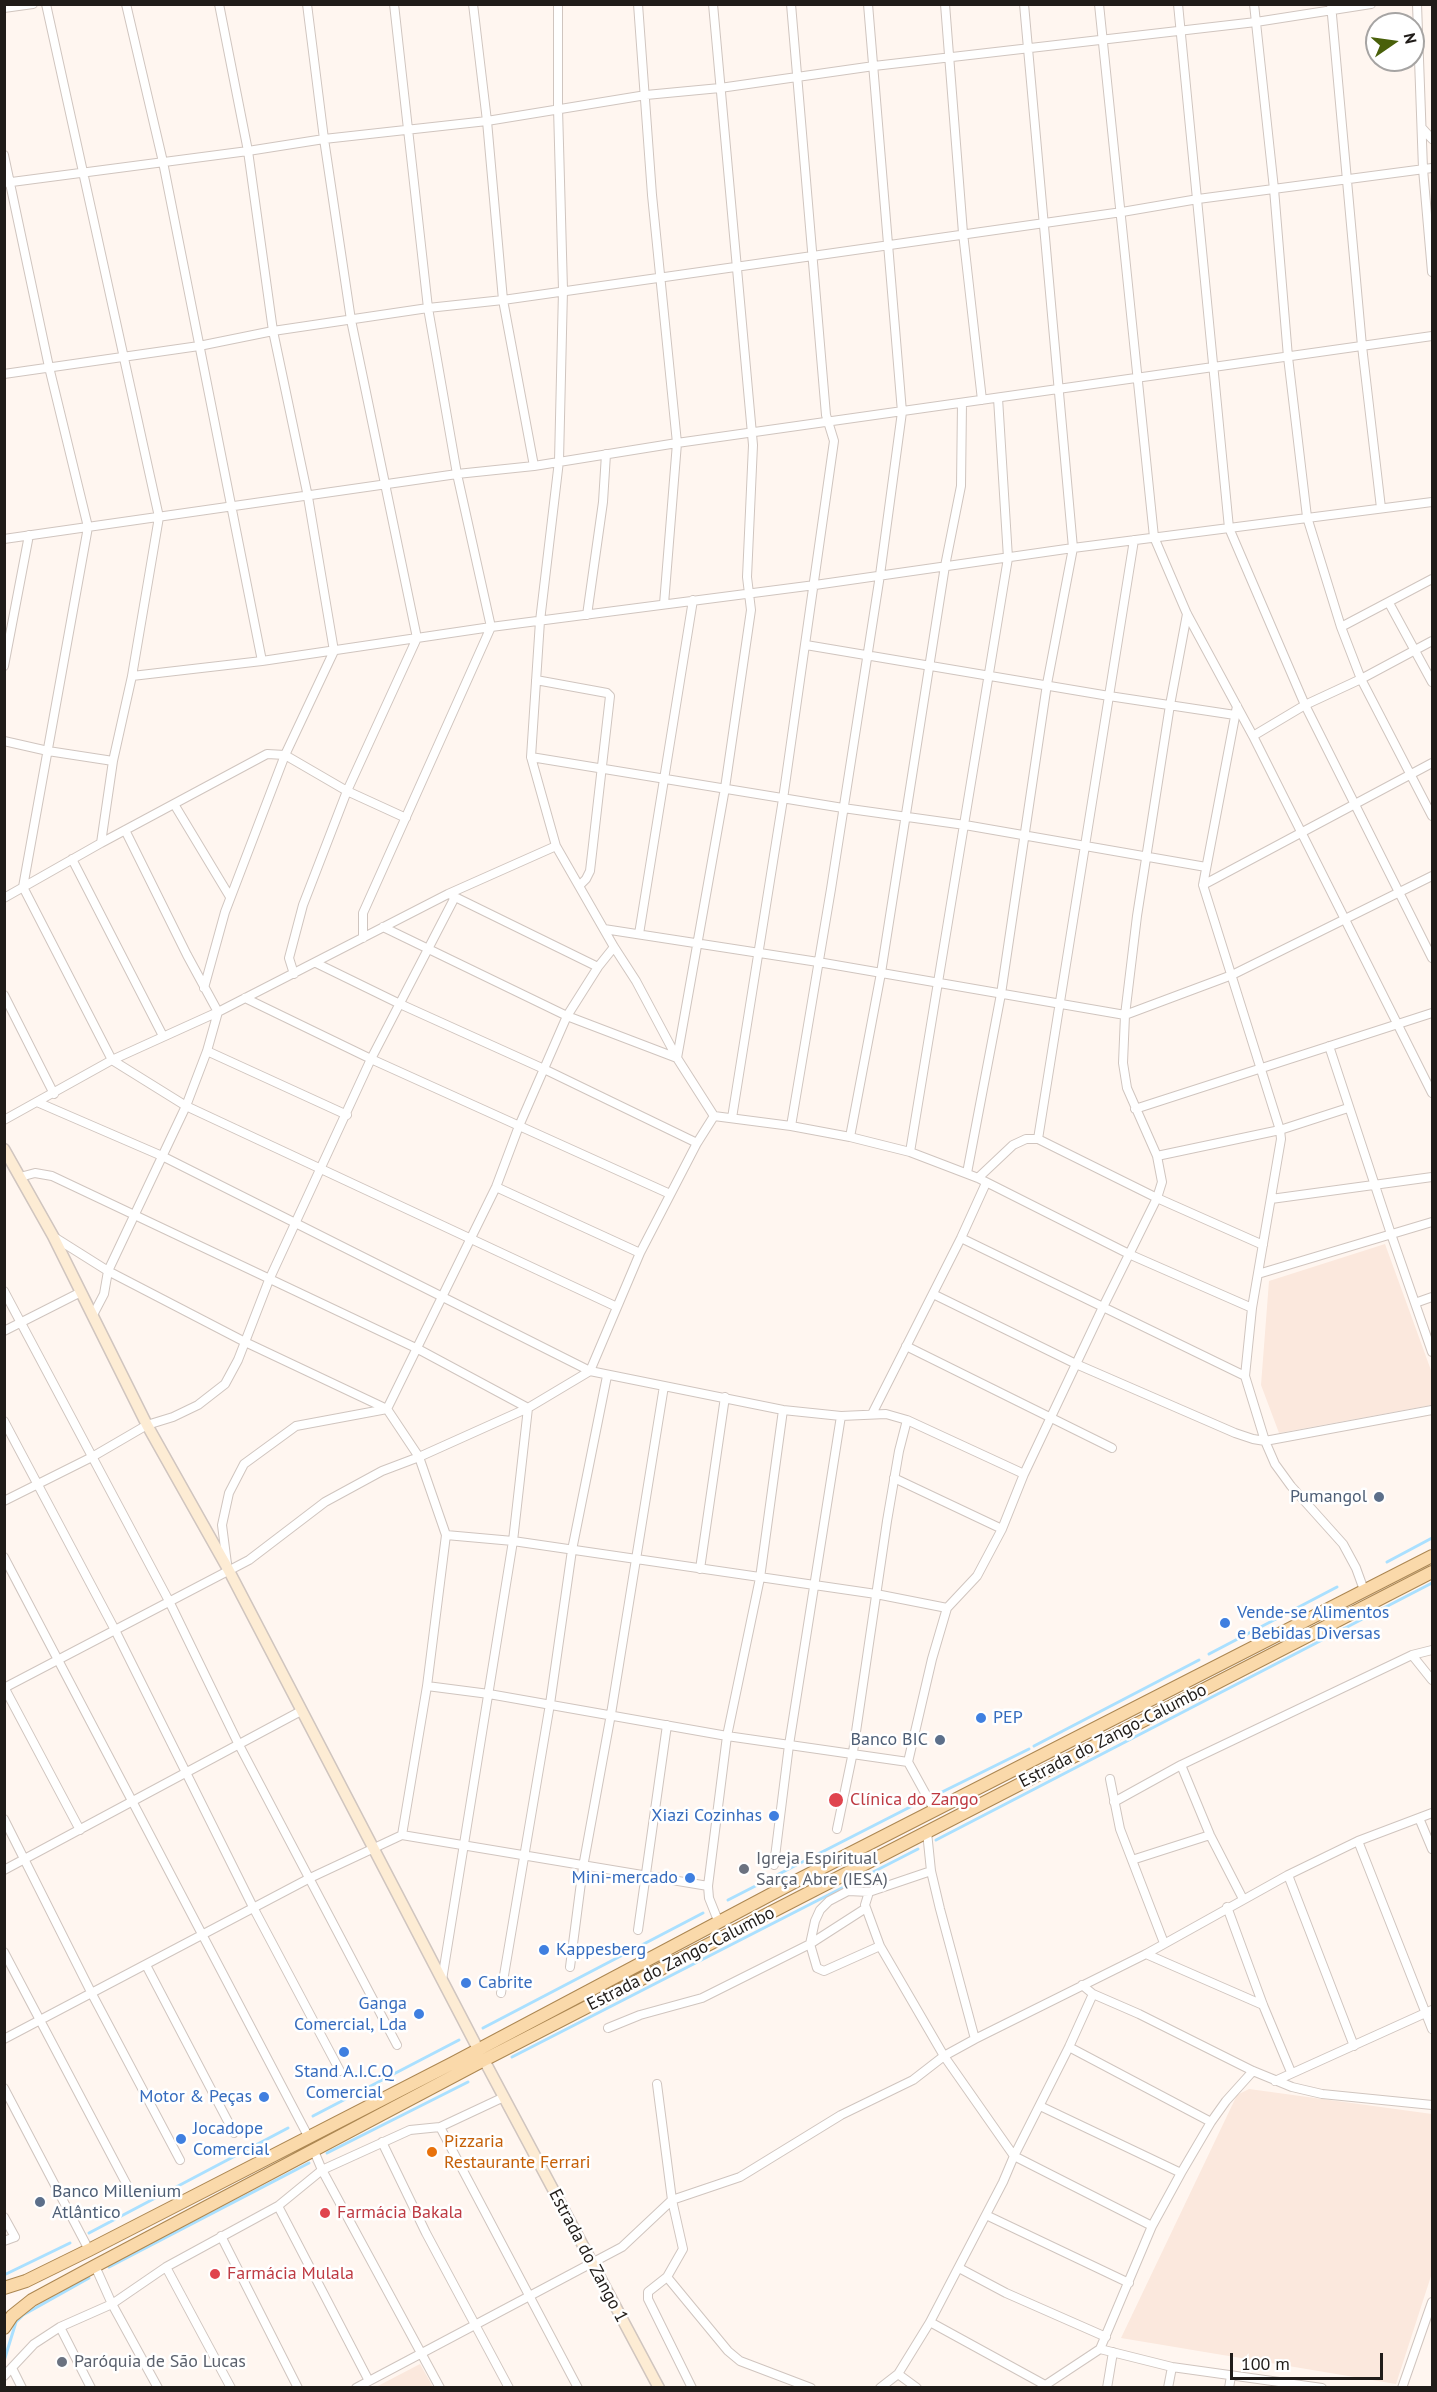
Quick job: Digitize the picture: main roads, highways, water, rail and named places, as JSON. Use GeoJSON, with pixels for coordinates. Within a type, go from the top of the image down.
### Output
{"type":"FeatureCollection","features":[{"type":"Feature","properties":{"kind":"main road","name":"Estrada do Zango-Calumbo"},"geometry":{"type":"LineString","coordinates":[[4,2328],[12,2316],[32,2300],[314,2151],[718,1923],[1432,1556]]}},
{"type":"Feature","properties":{"kind":"main road","name":"Estrada do Zango-Calumbo"},"geometry":{"type":"LineString","coordinates":[[4,2288],[26,2281],[89,2250],[308,2136],[481,2055],[927,1832],[1432,1572]]}},
{"type":"Feature","properties":{"kind":"waterway"},"geometry":{"type":"LineString","coordinates":[[1387,1562],[1432,1538]]}},
{"type":"Feature","properties":{"kind":"waterway"},"geometry":{"type":"LineString","coordinates":[[936,1840],[1432,1583]]}},
{"type":"Feature","properties":{"kind":"waterway"},"geometry":{"type":"LineString","coordinates":[[1209,1654],[1337,1587]]}},
{"type":"Feature","properties":{"kind":"waterway"},"geometry":{"type":"LineString","coordinates":[[1034,1746],[1199,1660]]}},
{"type":"Feature","properties":{"kind":"waterway"},"geometry":{"type":"LineString","coordinates":[[940,1793],[1029,1749]]}},
{"type":"Feature","properties":{"kind":"waterway"},"geometry":{"type":"LineString","coordinates":[[728,1900],[914,1805]]}},
{"type":"Feature","properties":{"kind":"waterway"},"geometry":{"type":"LineString","coordinates":[[512,2057],[918,1849]]}},
{"type":"Feature","properties":{"kind":"waterway"},"geometry":{"type":"LineString","coordinates":[[483,2028],[703,1913]]}},
{"type":"Feature","properties":{"kind":"waterway"},"geometry":{"type":"LineString","coordinates":[[313,2116],[459,2040]]}},
{"type":"Feature","properties":{"kind":"waterway"},"geometry":{"type":"LineString","coordinates":[[327,2153],[468,2082]]}},
{"type":"Feature","properties":{"kind":"waterway"},"geometry":{"type":"LineString","coordinates":[[89,2233],[288,2128]]}},
{"type":"Feature","properties":{"kind":"waterway"},"geometry":{"type":"LineString","coordinates":[[109,2267],[309,2163]]}},
{"type":"Feature","properties":{"kind":"waterway"},"geometry":{"type":"LineString","coordinates":[[4,2275],[70,2243]]}},
{"type":"Feature","properties":{"kind":"waterway"},"geometry":{"type":"LineString","coordinates":[[4,2361],[16,2322],[23,2315],[89,2278]]}},
{"type":"Feature","properties":{"kind":"place","name":"Pumangol"},"geometry":{"type":"Point","coordinates":[1379,1497]}},
{"type":"Feature","properties":{"kind":"place","name":"Vende-se Alimentos e Bebidas Diversas"},"geometry":{"type":"Point","coordinates":[1225,1623]}},
{"type":"Feature","properties":{"kind":"place","name":"PEP"},"geometry":{"type":"Point","coordinates":[981,1718]}},
{"type":"Feature","properties":{"kind":"place","name":"Banco BIC"},"geometry":{"type":"Point","coordinates":[940,1740]}},
{"type":"Feature","properties":{"kind":"place","name":"Clínica do Zango"},"geometry":{"type":"Point","coordinates":[836,1800]}},
{"type":"Feature","properties":{"kind":"place","name":"Xiazi Cozinhas"},"geometry":{"type":"Point","coordinates":[774,1816]}},
{"type":"Feature","properties":{"kind":"place","name":"Igreja Espiritual Sarça Abre (IESA)"},"geometry":{"type":"Point","coordinates":[744,1869]}},
{"type":"Feature","properties":{"kind":"place","name":"Mini-mercado"},"geometry":{"type":"Point","coordinates":[690,1878]}},
{"type":"Feature","properties":{"kind":"place","name":"Kappesberg"},"geometry":{"type":"Point","coordinates":[544,1950]}},
{"type":"Feature","properties":{"kind":"place","name":"Cabrite"},"geometry":{"type":"Point","coordinates":[466,1983]}},
{"type":"Feature","properties":{"kind":"place","name":"Ganga Comercial, Lda"},"geometry":{"type":"Point","coordinates":[419,2014]}},
{"type":"Feature","properties":{"kind":"place","name":"Stand A.I.C.Q Comercial"},"geometry":{"type":"Point","coordinates":[344,2052]}},
{"type":"Feature","properties":{"kind":"place","name":"Motor & Peças"},"geometry":{"type":"Point","coordinates":[264,2097]}},
{"type":"Feature","properties":{"kind":"place","name":"Jocadope Comercial"},"geometry":{"type":"Point","coordinates":[181,2139]}},
{"type":"Feature","properties":{"kind":"place","name":"Pizzaria Restaurante Ferrari"},"geometry":{"type":"Point","coordinates":[432,2152]}},
{"type":"Feature","properties":{"kind":"place","name":"Banco Millenium Atlântico"},"geometry":{"type":"Point","coordinates":[40,2202]}},
{"type":"Feature","properties":{"kind":"place","name":"Farmácia Bakala"},"geometry":{"type":"Point","coordinates":[325,2213]}},
{"type":"Feature","properties":{"kind":"place","name":"Farmácia Mulala"},"geometry":{"type":"Point","coordinates":[215,2274]}},
{"type":"Feature","properties":{"kind":"place","name":"Paróquia de São Lucas"},"geometry":{"type":"Point","coordinates":[62,2362]}}]}
